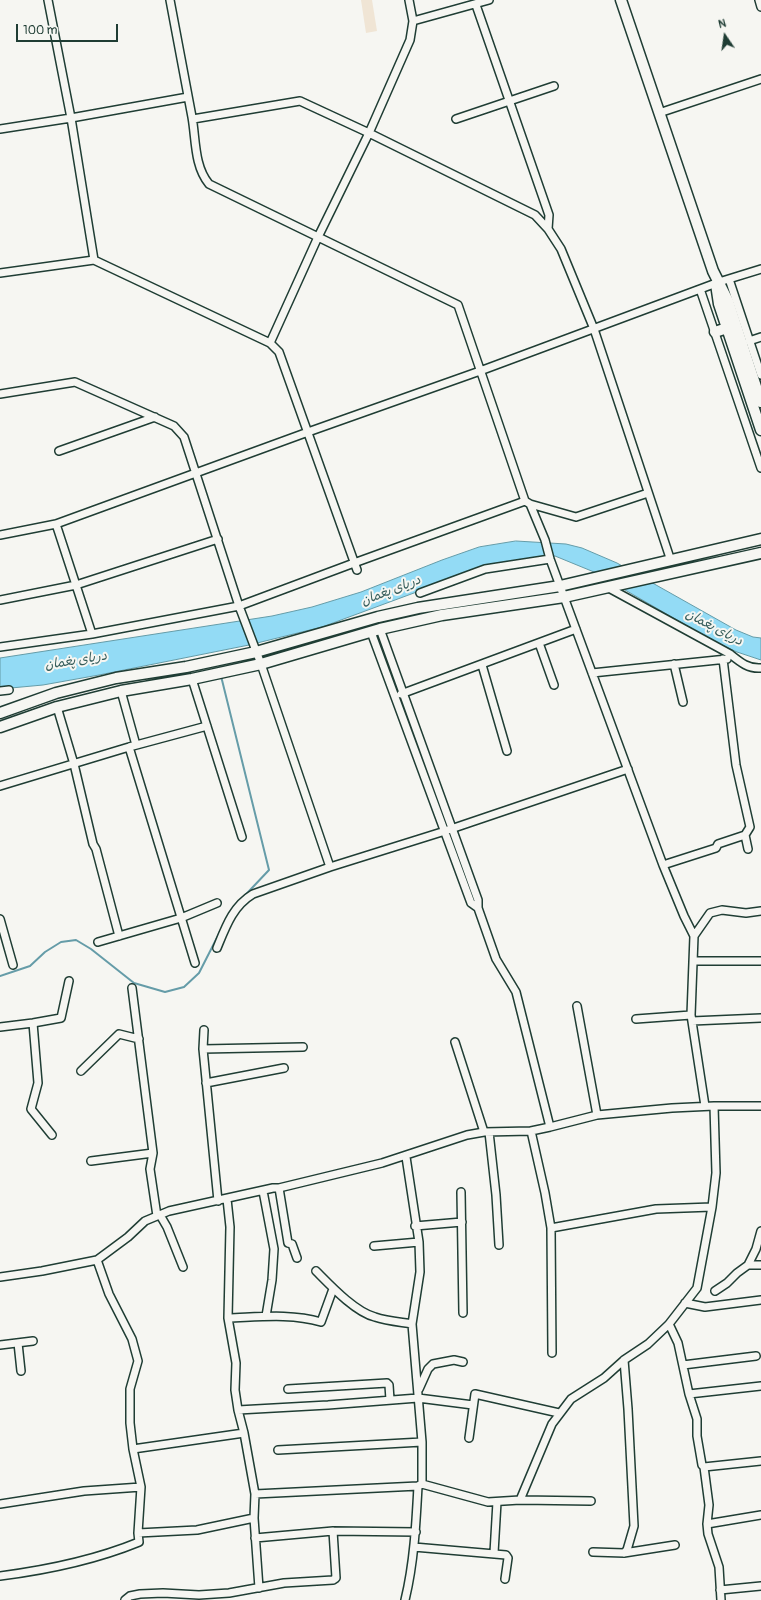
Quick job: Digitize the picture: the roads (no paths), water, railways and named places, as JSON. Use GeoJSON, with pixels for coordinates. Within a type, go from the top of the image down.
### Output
{"type":"FeatureCollection","features":[{"type":"Feature","properties":{"kind":"main road"},"geometry":{"type":"LineString","coordinates":[[621,0],[717,283],[719,304],[761,430]]}},
{"type":"Feature","properties":{"kind":"main road"},"geometry":{"type":"LineString","coordinates":[[717,283],[735,309],[761,402]]}},
{"type":"Feature","properties":{"kind":"main road"},"geometry":{"type":"LineString","coordinates":[[715,332],[727,328]]}},
{"type":"Feature","properties":{"kind":"main road"},"geometry":{"type":"LineString","coordinates":[[0,714],[56,693],[116,678],[186,667],[256,652],[378,617],[418,608],[560,586],[761,539]]}},
{"type":"Feature","properties":{"kind":"main road"},"geometry":{"type":"LineString","coordinates":[[0,727],[56,707],[121,691],[192,679],[261,664],[375,631],[442,615],[564,597],[761,553]]}},
{"type":"Feature","properties":{"kind":"street"},"geometry":{"type":"LineString","coordinates":[[48,0],[71,118],[94,260]]}},
{"type":"Feature","properties":{"kind":"street"},"geometry":{"type":"LineString","coordinates":[[170,0],[193,119],[199,165],[203,176],[209,184],[458,305],[480,371],[528,502],[545,540],[560,586],[663,865],[694,936],[691,1018],[705,1106]]}},
{"type":"Feature","properties":{"kind":"street"},"geometry":{"type":"LineString","coordinates":[[270,343],[318,237],[369,133],[410,40],[413,21],[410,0]]}},
{"type":"Feature","properties":{"kind":"street"},"geometry":{"type":"LineString","coordinates":[[413,21],[489,0]]}},
{"type":"Feature","properties":{"kind":"street"},"geometry":{"type":"LineString","coordinates":[[759,0],[761,7]]}},
{"type":"Feature","properties":{"kind":"street"},"geometry":{"type":"LineString","coordinates":[[476,4],[549,215],[548,229]]}},
{"type":"Feature","properties":{"kind":"street"},"geometry":{"type":"LineString","coordinates":[[659,113],[761,79]]}},
{"type":"Feature","properties":{"kind":"street"},"geometry":{"type":"LineString","coordinates":[[456,119],[554,86]]}},
{"type":"Feature","properties":{"kind":"street"},"geometry":{"type":"LineString","coordinates":[[0,129],[188,97]]}},
{"type":"Feature","properties":{"kind":"street"},"geometry":{"type":"LineString","coordinates":[[193,119],[300,102],[369,133],[535,216],[548,229],[561,249],[594,329],[671,561]]}},
{"type":"Feature","properties":{"kind":"street"},"geometry":{"type":"LineString","coordinates":[[0,273],[94,260],[270,343],[279,352],[356,567]]}},
{"type":"Feature","properties":{"kind":"street"},"geometry":{"type":"LineString","coordinates":[[0,535],[56,524],[196,472],[480,371],[700,289],[761,269]]}},
{"type":"Feature","properties":{"kind":"street"},"geometry":{"type":"LineString","coordinates":[[729,279],[735,309],[749,341],[761,375]]}},
{"type":"Feature","properties":{"kind":"street"},"geometry":{"type":"LineString","coordinates":[[700,289],[761,468]]}},
{"type":"Feature","properties":{"kind":"street"},"geometry":{"type":"LineString","coordinates":[[749,341],[761,337]]}},
{"type":"Feature","properties":{"kind":"street"},"geometry":{"type":"LineString","coordinates":[[0,394],[75,382],[174,426],[184,437],[239,606],[261,664],[330,867]]}},
{"type":"Feature","properties":{"kind":"street"},"geometry":{"type":"LineString","coordinates":[[59,451],[155,417]]}},
{"type":"Feature","properties":{"kind":"street"},"geometry":{"type":"LineString","coordinates":[[0,647],[92,634],[239,606],[356,567],[528,502],[576,517],[648,492]]}},
{"type":"Feature","properties":{"kind":"street"},"geometry":{"type":"LineString","coordinates":[[56,524],[92,634]]}},
{"type":"Feature","properties":{"kind":"street"},"geometry":{"type":"LineString","coordinates":[[0,600],[76,585],[218,539]]}},
{"type":"Feature","properties":{"kind":"street"},"geometry":{"type":"LineString","coordinates":[[420,593],[485,569],[550,558]]}},
{"type":"Feature","properties":{"kind":"street"},"geometry":{"type":"LineString","coordinates":[[607,587],[730,654],[743,665],[761,668]]}},
{"type":"Feature","properties":{"kind":"street"},"geometry":{"type":"LineString","coordinates":[[395,696],[576,629]]}},
{"type":"Feature","properties":{"kind":"street"},"geometry":{"type":"LineString","coordinates":[[375,631],[404,693],[478,900],[478,908],[496,959],[516,992],[550,1127]]}},
{"type":"Feature","properties":{"kind":"street"},"geometry":{"type":"LineString","coordinates":[[375,631],[395,696],[471,903],[478,908]]}},
{"type":"Feature","properties":{"kind":"street"},"geometry":{"type":"LineString","coordinates":[[539,643],[554,685]]}},
{"type":"Feature","properties":{"kind":"street"},"geometry":{"type":"LineString","coordinates":[[592,673],[736,659]]}},
{"type":"Feature","properties":{"kind":"street"},"geometry":{"type":"LineString","coordinates":[[663,865],[716,848],[718,844],[744,835],[750,827],[736,765],[724,660]]}},
{"type":"Feature","properties":{"kind":"street"},"geometry":{"type":"LineString","coordinates":[[674,664],[683,702]]}},
{"type":"Feature","properties":{"kind":"street"},"geometry":{"type":"LineString","coordinates":[[482,665],[507,751]]}},
{"type":"Feature","properties":{"kind":"street"},"geometry":{"type":"LineString","coordinates":[[192,679],[242,837]]}},
{"type":"Feature","properties":{"kind":"street"},"geometry":{"type":"LineString","coordinates":[[0,691],[9,690]]}},
{"type":"Feature","properties":{"kind":"street"},"geometry":{"type":"LineString","coordinates":[[121,691],[136,745]]}},
{"type":"Feature","properties":{"kind":"street"},"geometry":{"type":"LineString","coordinates":[[56,707],[74,764],[93,844],[96,849],[119,936]]}},
{"type":"Feature","properties":{"kind":"street"},"geometry":{"type":"LineString","coordinates":[[0,786],[129,747],[207,726]]}},
{"type":"Feature","properties":{"kind":"street"},"geometry":{"type":"LineString","coordinates":[[129,747],[195,963]]}},
{"type":"Feature","properties":{"kind":"street"},"geometry":{"type":"LineString","coordinates":[[217,948],[229,919],[244,900],[253,894],[330,867],[445,831],[628,769]]}},
{"type":"Feature","properties":{"kind":"street"},"geometry":{"type":"LineString","coordinates":[[744,835],[748,849]]}},
{"type":"Feature","properties":{"kind":"street"},"geometry":{"type":"LineString","coordinates":[[98,942],[181,918],[217,903]]}},
{"type":"Feature","properties":{"kind":"street"},"geometry":{"type":"LineString","coordinates":[[694,936],[710,913],[722,910],[746,913],[761,911]]}},
{"type":"Feature","properties":{"kind":"street"},"geometry":{"type":"LineString","coordinates":[[0,919],[13,965]]}},
{"type":"Feature","properties":{"kind":"street"},"geometry":{"type":"LineString","coordinates":[[694,961],[761,960]]}},
{"type":"Feature","properties":{"kind":"street"},"geometry":{"type":"LineString","coordinates":[[0,1027],[32,1024],[61,1018],[69,981]]}},
{"type":"Feature","properties":{"kind":"street"},"geometry":{"type":"LineString","coordinates":[[132,988],[152,1153],[150,1169],[158,1216],[167,1227],[183,1267]]}},
{"type":"Feature","properties":{"kind":"street"},"geometry":{"type":"LineString","coordinates":[[576,1006],[597,1115]]}},
{"type":"Feature","properties":{"kind":"street"},"geometry":{"type":"LineString","coordinates":[[636,1019],[761,1018]]}},
{"type":"Feature","properties":{"kind":"street"},"geometry":{"type":"LineString","coordinates":[[32,1024],[38,1082],[31,1109],[52,1135]]}},
{"type":"Feature","properties":{"kind":"street"},"geometry":{"type":"LineString","coordinates":[[204,1030],[203,1049],[218,1201]]}},
{"type":"Feature","properties":{"kind":"street"},"geometry":{"type":"LineString","coordinates":[[81,1071],[119,1034],[139,1039]]}},
{"type":"Feature","properties":{"kind":"street"},"geometry":{"type":"LineString","coordinates":[[455,1042],[486,1132],[496,1195],[499,1245]]}},
{"type":"Feature","properties":{"kind":"street"},"geometry":{"type":"LineString","coordinates":[[203,1049],[303,1047]]}},
{"type":"Feature","properties":{"kind":"street"},"geometry":{"type":"LineString","coordinates":[[206,1083],[284,1068]]}},
{"type":"Feature","properties":{"kind":"street"},"geometry":{"type":"LineString","coordinates":[[0,1277],[42,1271],[97,1260],[128,1237],[145,1221],[169,1211],[273,1188],[279,1188],[406,1157],[467,1135],[486,1132],[531,1131],[597,1115],[705,1106],[761,1106]]}},
{"type":"Feature","properties":{"kind":"street"},"geometry":{"type":"LineString","coordinates":[[520,1500],[552,1424],[570,1399],[604,1378],[624,1360],[648,1344],[669,1324],[697,1288],[712,1207],[716,1173],[714,1106]]}},
{"type":"Feature","properties":{"kind":"street"},"geometry":{"type":"LineString","coordinates":[[531,1131],[551,1228],[552,1353]]}},
{"type":"Feature","properties":{"kind":"street"},"geometry":{"type":"LineString","coordinates":[[91,1161],[152,1153]]}},
{"type":"Feature","properties":{"kind":"street"},"geometry":{"type":"LineString","coordinates":[[405,1600],[409,1585],[416,1532],[422,1442],[412,1324],[420,1272],[419,1242],[415,1226],[406,1157]]}},
{"type":"Feature","properties":{"kind":"street"},"geometry":{"type":"LineString","coordinates":[[279,1188],[288,1244],[292,1244],[297,1258]]}},
{"type":"Feature","properties":{"kind":"street"},"geometry":{"type":"LineString","coordinates":[[263,1191],[274,1249],[272,1280],[266,1316]]}},
{"type":"Feature","properties":{"kind":"street"},"geometry":{"type":"LineString","coordinates":[[462,1192],[463,1313]]}},
{"type":"Feature","properties":{"kind":"street"},"geometry":{"type":"LineString","coordinates":[[227,1199],[230,1227],[228,1318],[236,1363],[235,1390],[238,1410],[255,1494],[254,1518],[259,1588]]}},
{"type":"Feature","properties":{"kind":"street"},"geometry":{"type":"LineString","coordinates":[[551,1228],[656,1209],[712,1207]]}},
{"type":"Feature","properties":{"kind":"street"},"geometry":{"type":"LineString","coordinates":[[415,1226],[462,1222]]}},
{"type":"Feature","properties":{"kind":"street"},"geometry":{"type":"LineString","coordinates":[[714,1290],[727,1283],[748,1265],[756,1249],[761,1231]]}},
{"type":"Feature","properties":{"kind":"street"},"geometry":{"type":"LineString","coordinates":[[374,1246],[419,1242]]}},
{"type":"Feature","properties":{"kind":"street"},"geometry":{"type":"LineString","coordinates":[[0,1576],[33,1572],[127,1547],[139,1542],[138,1534],[141,1487],[133,1449],[130,1423],[130,1389],[138,1361],[132,1339],[109,1294],[97,1260]]}},
{"type":"Feature","properties":{"kind":"street"},"geometry":{"type":"LineString","coordinates":[[748,1265],[761,1266]]}},
{"type":"Feature","properties":{"kind":"street"},"geometry":{"type":"LineString","coordinates":[[316,1271],[333,1289],[352,1304],[373,1317],[412,1324]]}},
{"type":"Feature","properties":{"kind":"street"},"geometry":{"type":"LineString","coordinates":[[228,1318],[266,1316],[306,1317],[321,1322],[333,1289]]}},
{"type":"Feature","properties":{"kind":"street"},"geometry":{"type":"LineString","coordinates":[[685,1303],[705,1307],[761,1300]]}},
{"type":"Feature","properties":{"kind":"street"},"geometry":{"type":"LineString","coordinates":[[669,1324],[678,1343],[689,1394],[697,1419],[697,1436],[702,1466],[704,1467],[709,1505],[707,1524],[708,1534],[718,1567],[721,1600]]}},
{"type":"Feature","properties":{"kind":"street"},"geometry":{"type":"LineString","coordinates":[[0,1344],[33,1340]]}},
{"type":"Feature","properties":{"kind":"street"},"geometry":{"type":"LineString","coordinates":[[18,1342],[21,1371]]}},
{"type":"Feature","properties":{"kind":"street"},"geometry":{"type":"LineString","coordinates":[[683,1365],[756,1356]]}},
{"type":"Feature","properties":{"kind":"street"},"geometry":{"type":"LineString","coordinates":[[418,1395],[425,1375],[433,1364],[454,1360],[463,1362]]}},
{"type":"Feature","properties":{"kind":"street"},"geometry":{"type":"LineString","coordinates":[[624,1360],[634,1526],[627,1550],[624,1553]]}},
{"type":"Feature","properties":{"kind":"street"},"geometry":{"type":"LineString","coordinates":[[288,1389],[387,1383],[389,1385],[390,1400]]}},
{"type":"Feature","properties":{"kind":"street"},"geometry":{"type":"LineString","coordinates":[[689,1394],[761,1386]]}},
{"type":"Feature","properties":{"kind":"street"},"geometry":{"type":"LineString","coordinates":[[469,1438],[473,1405],[476,1394],[559,1413]]}},
{"type":"Feature","properties":{"kind":"street"},"geometry":{"type":"LineString","coordinates":[[238,1410],[390,1400],[418,1395],[473,1405]]}},
{"type":"Feature","properties":{"kind":"street"},"geometry":{"type":"LineString","coordinates":[[133,1449],[244,1434]]}},
{"type":"Feature","properties":{"kind":"street"},"geometry":{"type":"LineString","coordinates":[[278,1450],[422,1442]]}},
{"type":"Feature","properties":{"kind":"street"},"geometry":{"type":"LineString","coordinates":[[704,1467],[761,1461]]}},
{"type":"Feature","properties":{"kind":"street"},"geometry":{"type":"LineString","coordinates":[[255,1494],[420,1485],[488,1502],[520,1500],[591,1501]]}},
{"type":"Feature","properties":{"kind":"street"},"geometry":{"type":"LineString","coordinates":[[0,1504],[84,1491],[141,1487]]}},
{"type":"Feature","properties":{"kind":"street"},"geometry":{"type":"LineString","coordinates":[[494,1553],[497,1502]]}},
{"type":"Feature","properties":{"kind":"street"},"geometry":{"type":"LineString","coordinates":[[707,1524],[761,1515]]}},
{"type":"Feature","properties":{"kind":"street"},"geometry":{"type":"LineString","coordinates":[[138,1534],[196,1530],[254,1518]]}},
{"type":"Feature","properties":{"kind":"street"},"geometry":{"type":"LineString","coordinates":[[255,1538],[333,1532],[416,1532]]}},
{"type":"Feature","properties":{"kind":"street"},"geometry":{"type":"LineString","coordinates":[[125,1600],[130,1596],[140,1594],[163,1593],[200,1597],[284,1583],[333,1580],[336,1578],[333,1532]]}},
{"type":"Feature","properties":{"kind":"street"},"geometry":{"type":"LineString","coordinates":[[593,1552],[624,1553],[675,1545]]}},
{"type":"Feature","properties":{"kind":"street"},"geometry":{"type":"LineString","coordinates":[[414,1547],[506,1554],[508,1558],[505,1579]]}},
{"type":"Feature","properties":{"kind":"street"},"geometry":{"type":"LineString","coordinates":[[720,1590],[761,1586]]}},
{"type":"Feature","properties":{"kind":"water","name":"دریای پغمان"},"geometry":{"type":"Polygon","coordinates":[[[516,541],[566,544],[582,548],[617,563],[736,630],[753,637],[761,638],[761,660],[737,652],[715,642],[594,572],[555,556],[501,563],[474,569],[441,583],[322,627],[249,645],[43,685],[0,689],[0,658],[272,616],[312,607],[361,592],[479,547],[516,541]]]}},
{"type":"Feature","properties":{"kind":"waterway"},"geometry":{"type":"LineString","coordinates":[[221,676],[269,870],[234,907]]}},
{"type":"Feature","properties":{"kind":"waterway"},"geometry":{"type":"LineString","coordinates":[[0,976],[30,966],[45,952],[61,942],[76,940],[91,949],[134,983],[165,992],[184,987],[199,973],[230,912]]}}]}
